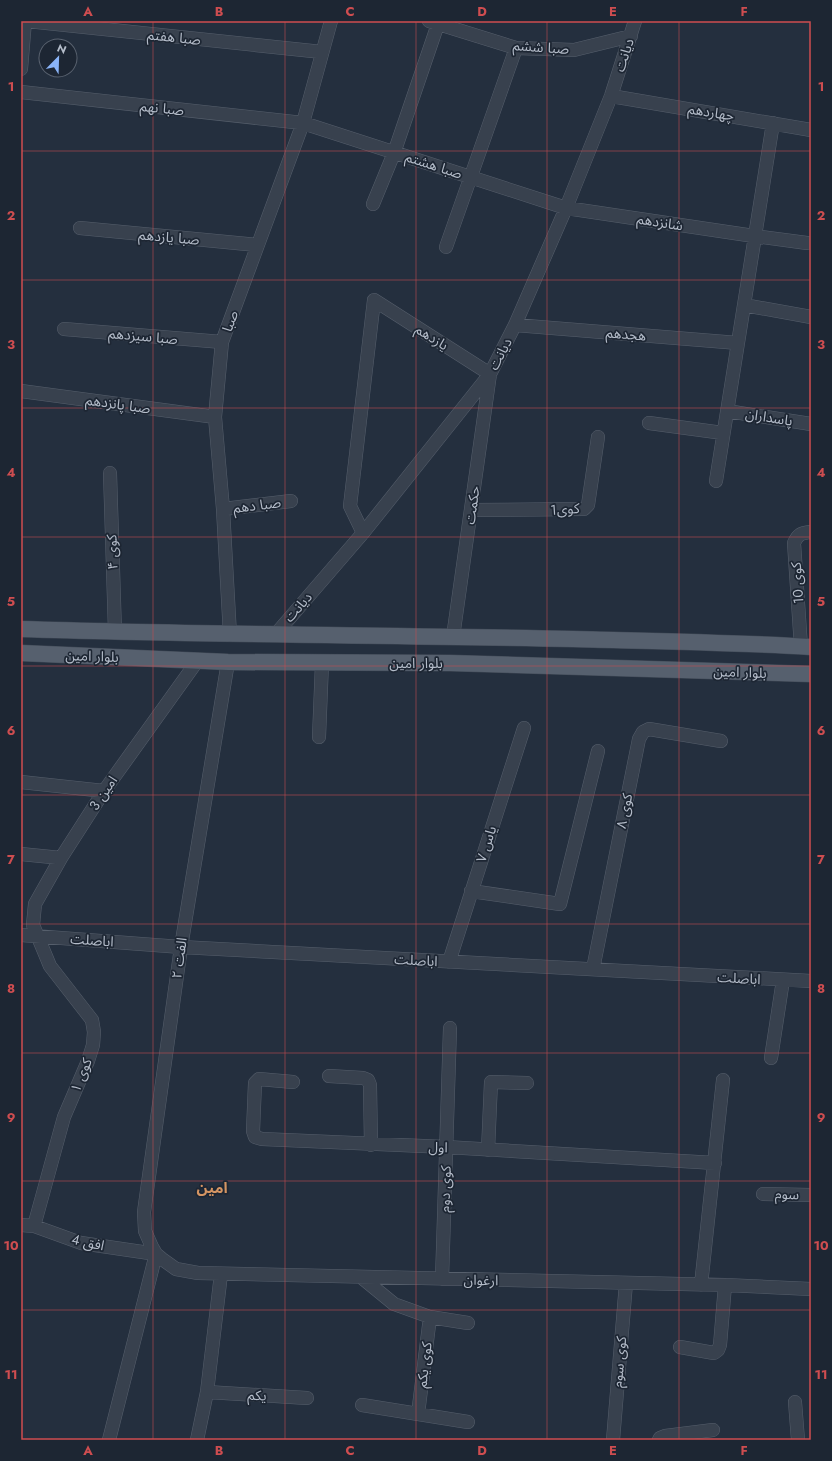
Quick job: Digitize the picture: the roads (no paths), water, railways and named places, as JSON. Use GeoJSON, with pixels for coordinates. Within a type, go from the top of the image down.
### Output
{"type":"FeatureCollection","features":[{"type":"Feature","properties":{"kind":"main road","name":"بلوار امین"},"geometry":{"type":"LineString","coordinates":[[21,629],[738,643],[806,647]]}},
{"type":"Feature","properties":{"kind":"main road"},"geometry":{"type":"LineString","coordinates":[[450,663],[453,637]]}},
{"type":"Feature","properties":{"kind":"main road","name":"بلوار امین"},"geometry":{"type":"LineString","coordinates":[[21,653],[228,662],[450,663],[811,674]]}},
{"type":"Feature","properties":{"kind":"street","name":"صبا هفتم"},"geometry":{"type":"LineString","coordinates":[[26,21],[322,52]]}},
{"type":"Feature","properties":{"kind":"street"},"geometry":{"type":"LineString","coordinates":[[21,69],[26,21]]}},
{"type":"Feature","properties":{"kind":"street","name":"صبا"},"geometry":{"type":"LineString","coordinates":[[230,634],[223,509],[215,417],[222,342],[303,123],[331,21]]}},
{"type":"Feature","properties":{"kind":"street","name":"دیانت"},"geometry":{"type":"LineString","coordinates":[[275,635],[363,533],[490,374],[515,325],[566,208],[611,96],[635,21]]}},
{"type":"Feature","properties":{"kind":"street"},"geometry":{"type":"LineString","coordinates":[[373,204],[394,153],[433,23]]}},
{"type":"Feature","properties":{"kind":"street","name":"صبا ششم"},"geometry":{"type":"LineString","coordinates":[[433,23],[516,48],[574,50],[631,36]]}},
{"type":"Feature","properties":{"kind":"street"},"geometry":{"type":"LineString","coordinates":[[446,247],[516,48]]}},
{"type":"Feature","properties":{"kind":"street","name":"صبا نهم"},"geometry":{"type":"LineString","coordinates":[[21,92],[303,123]]}},
{"type":"Feature","properties":{"kind":"street","name":"چهاردهم"},"geometry":{"type":"LineString","coordinates":[[611,96],[772,122],[811,130]]}},
{"type":"Feature","properties":{"kind":"street"},"geometry":{"type":"LineString","coordinates":[[716,481],[772,122]]}},
{"type":"Feature","properties":{"kind":"street","name":"صبا هشتم"},"geometry":{"type":"LineString","coordinates":[[303,123],[566,208]]}},
{"type":"Feature","properties":{"kind":"street","name":"شانزدهم"},"geometry":{"type":"LineString","coordinates":[[566,208],[807,243]]}},
{"type":"Feature","properties":{"kind":"street","name":"صبا یازدهم"},"geometry":{"type":"LineString","coordinates":[[80,228],[257,245]]}},
{"type":"Feature","properties":{"kind":"street","name":"یازدهم"},"geometry":{"type":"LineString","coordinates":[[363,533],[350,506],[374,300],[490,374]]}},
{"type":"Feature","properties":{"kind":"street"},"geometry":{"type":"LineString","coordinates":[[744,306],[811,317]]}},
{"type":"Feature","properties":{"kind":"street","name":"هجدهم"},"geometry":{"type":"LineString","coordinates":[[515,325],[738,343]]}},
{"type":"Feature","properties":{"kind":"street","name":"صبا سیزدهم"},"geometry":{"type":"LineString","coordinates":[[64,329],[222,342]]}},
{"type":"Feature","properties":{"kind":"street","name":"حکمت"},"geometry":{"type":"LineString","coordinates":[[453,637],[490,374]]}},
{"type":"Feature","properties":{"kind":"street","name":"صبا پانزدهم"},"geometry":{"type":"LineString","coordinates":[[21,391],[215,417]]}},
{"type":"Feature","properties":{"kind":"street","name":"پاسداران"},"geometry":{"type":"LineString","coordinates":[[727,411],[811,424]]}},
{"type":"Feature","properties":{"kind":"street"},"geometry":{"type":"LineString","coordinates":[[649,423],[723,433]]}},
{"type":"Feature","properties":{"kind":"street","name":"کوی1"},"geometry":{"type":"LineString","coordinates":[[471,510],[584,509],[588,505],[598,437]]}},
{"type":"Feature","properties":{"kind":"street","name":"کوی ۴"},"geometry":{"type":"LineString","coordinates":[[110,473],[115,632]]}},
{"type":"Feature","properties":{"kind":"street","name":"صبا دهم"},"geometry":{"type":"LineString","coordinates":[[223,509],[291,501]]}},
{"type":"Feature","properties":{"kind":"street","name":"کوی 10"},"geometry":{"type":"LineString","coordinates":[[806,647],[794,543],[796,537],[800,533],[811,532]]}},
{"type":"Feature","properties":{"kind":"street","name":"امین 3"},"geometry":{"type":"LineString","coordinates":[[38,936],[33,925],[35,904],[61,858],[104,791],[198,660]]}},
{"type":"Feature","properties":{"kind":"street","name":"الفت ۲"},"geometry":{"type":"LineString","coordinates":[[156,1254],[145,1231],[144,1212],[181,947],[228,662]]}},
{"type":"Feature","properties":{"kind":"street"},"geometry":{"type":"LineString","coordinates":[[319,737],[322,663]]}},
{"type":"Feature","properties":{"kind":"street","name":"یاس ۷"},"geometry":{"type":"LineString","coordinates":[[449,962],[470,891],[524,728]]}},
{"type":"Feature","properties":{"kind":"street","name":"کوی ۸"},"geometry":{"type":"LineString","coordinates":[[593,970],[638,739],[643,732],[649,728],[721,741]]}},
{"type":"Feature","properties":{"kind":"street"},"geometry":{"type":"LineString","coordinates":[[470,891],[560,904],[598,751]]}},
{"type":"Feature","properties":{"kind":"street"},"geometry":{"type":"LineString","coordinates":[[21,782],[104,791]]}},
{"type":"Feature","properties":{"kind":"street"},"geometry":{"type":"LineString","coordinates":[[21,854],[61,858]]}},
{"type":"Feature","properties":{"kind":"street","name":"اباصلت"},"geometry":{"type":"LineString","coordinates":[[21,935],[181,947],[811,981]]}},
{"type":"Feature","properties":{"kind":"street","name":"کوی ۱"},"geometry":{"type":"LineString","coordinates":[[34,1226],[64,1117],[88,1061],[93,1045],[94,1032],[92,1020],[50,966],[38,936]]}},
{"type":"Feature","properties":{"kind":"street"},"geometry":{"type":"LineString","coordinates":[[771,1058],[783,980]]}},
{"type":"Feature","properties":{"kind":"street","name":"کوی دوم"},"geometry":{"type":"LineString","coordinates":[[442,1279],[450,1028]]}},
{"type":"Feature","properties":{"kind":"street"},"geometry":{"type":"LineString","coordinates":[[329,1076],[363,1078],[368,1080],[370,1085],[371,1145]]}},
{"type":"Feature","properties":{"kind":"street","name":"اول"},"geometry":{"type":"LineString","coordinates":[[293,1082],[259,1079],[255,1083],[253,1131],[255,1137],[262,1139],[371,1145],[446,1147],[714,1163]]}},
{"type":"Feature","properties":{"kind":"street"},"geometry":{"type":"LineString","coordinates":[[701,1285],[723,1080]]}},
{"type":"Feature","properties":{"kind":"street"},"geometry":{"type":"LineString","coordinates":[[488,1150],[491,1082],[527,1083]]}},
{"type":"Feature","properties":{"kind":"street","name":"سوم"},"geometry":{"type":"LineString","coordinates":[[763,1194],[811,1195]]}},
{"type":"Feature","properties":{"kind":"street","name":"افق 4"},"geometry":{"type":"LineString","coordinates":[[21,1225],[34,1226],[81,1243],[156,1254]]}},
{"type":"Feature","properties":{"kind":"street"},"geometry":{"type":"LineString","coordinates":[[109,1440],[156,1254]]}},
{"type":"Feature","properties":{"kind":"street","name":"ارغوان"},"geometry":{"type":"LineString","coordinates":[[156,1254],[176,1269],[198,1273],[725,1285],[811,1289]]}},
{"type":"Feature","properties":{"kind":"street"},"geometry":{"type":"LineString","coordinates":[[197,1440],[207,1392],[221,1274]]}},
{"type":"Feature","properties":{"kind":"street"},"geometry":{"type":"LineString","coordinates":[[361,1277],[394,1304],[430,1317],[468,1323]]}},
{"type":"Feature","properties":{"kind":"street","name":"کوی سوم"},"geometry":{"type":"LineString","coordinates":[[613,1440],[626,1283]]}},
{"type":"Feature","properties":{"kind":"street"},"geometry":{"type":"LineString","coordinates":[[680,1347],[714,1353],[718,1350],[720,1345],[725,1285]]}},
{"type":"Feature","properties":{"kind":"street","name":"کوی یکم"},"geometry":{"type":"LineString","coordinates":[[418,1414],[430,1317]]}},
{"type":"Feature","properties":{"kind":"street","name":"یکم"},"geometry":{"type":"LineString","coordinates":[[207,1392],[308,1398]]}},
{"type":"Feature","properties":{"kind":"street"},"geometry":{"type":"LineString","coordinates":[[794,1402],[798,1440]]}},
{"type":"Feature","properties":{"kind":"street"},"geometry":{"type":"LineString","coordinates":[[362,1406],[468,1422]]}},
{"type":"Feature","properties":{"kind":"street"},"geometry":{"type":"LineString","coordinates":[[659,1440],[660,1438],[666,1436],[713,1430]]}},
{"type":"Feature","properties":{"kind":"district","name":"امین"},"geometry":{"type":"Point","coordinates":[212,1188]}}]}
